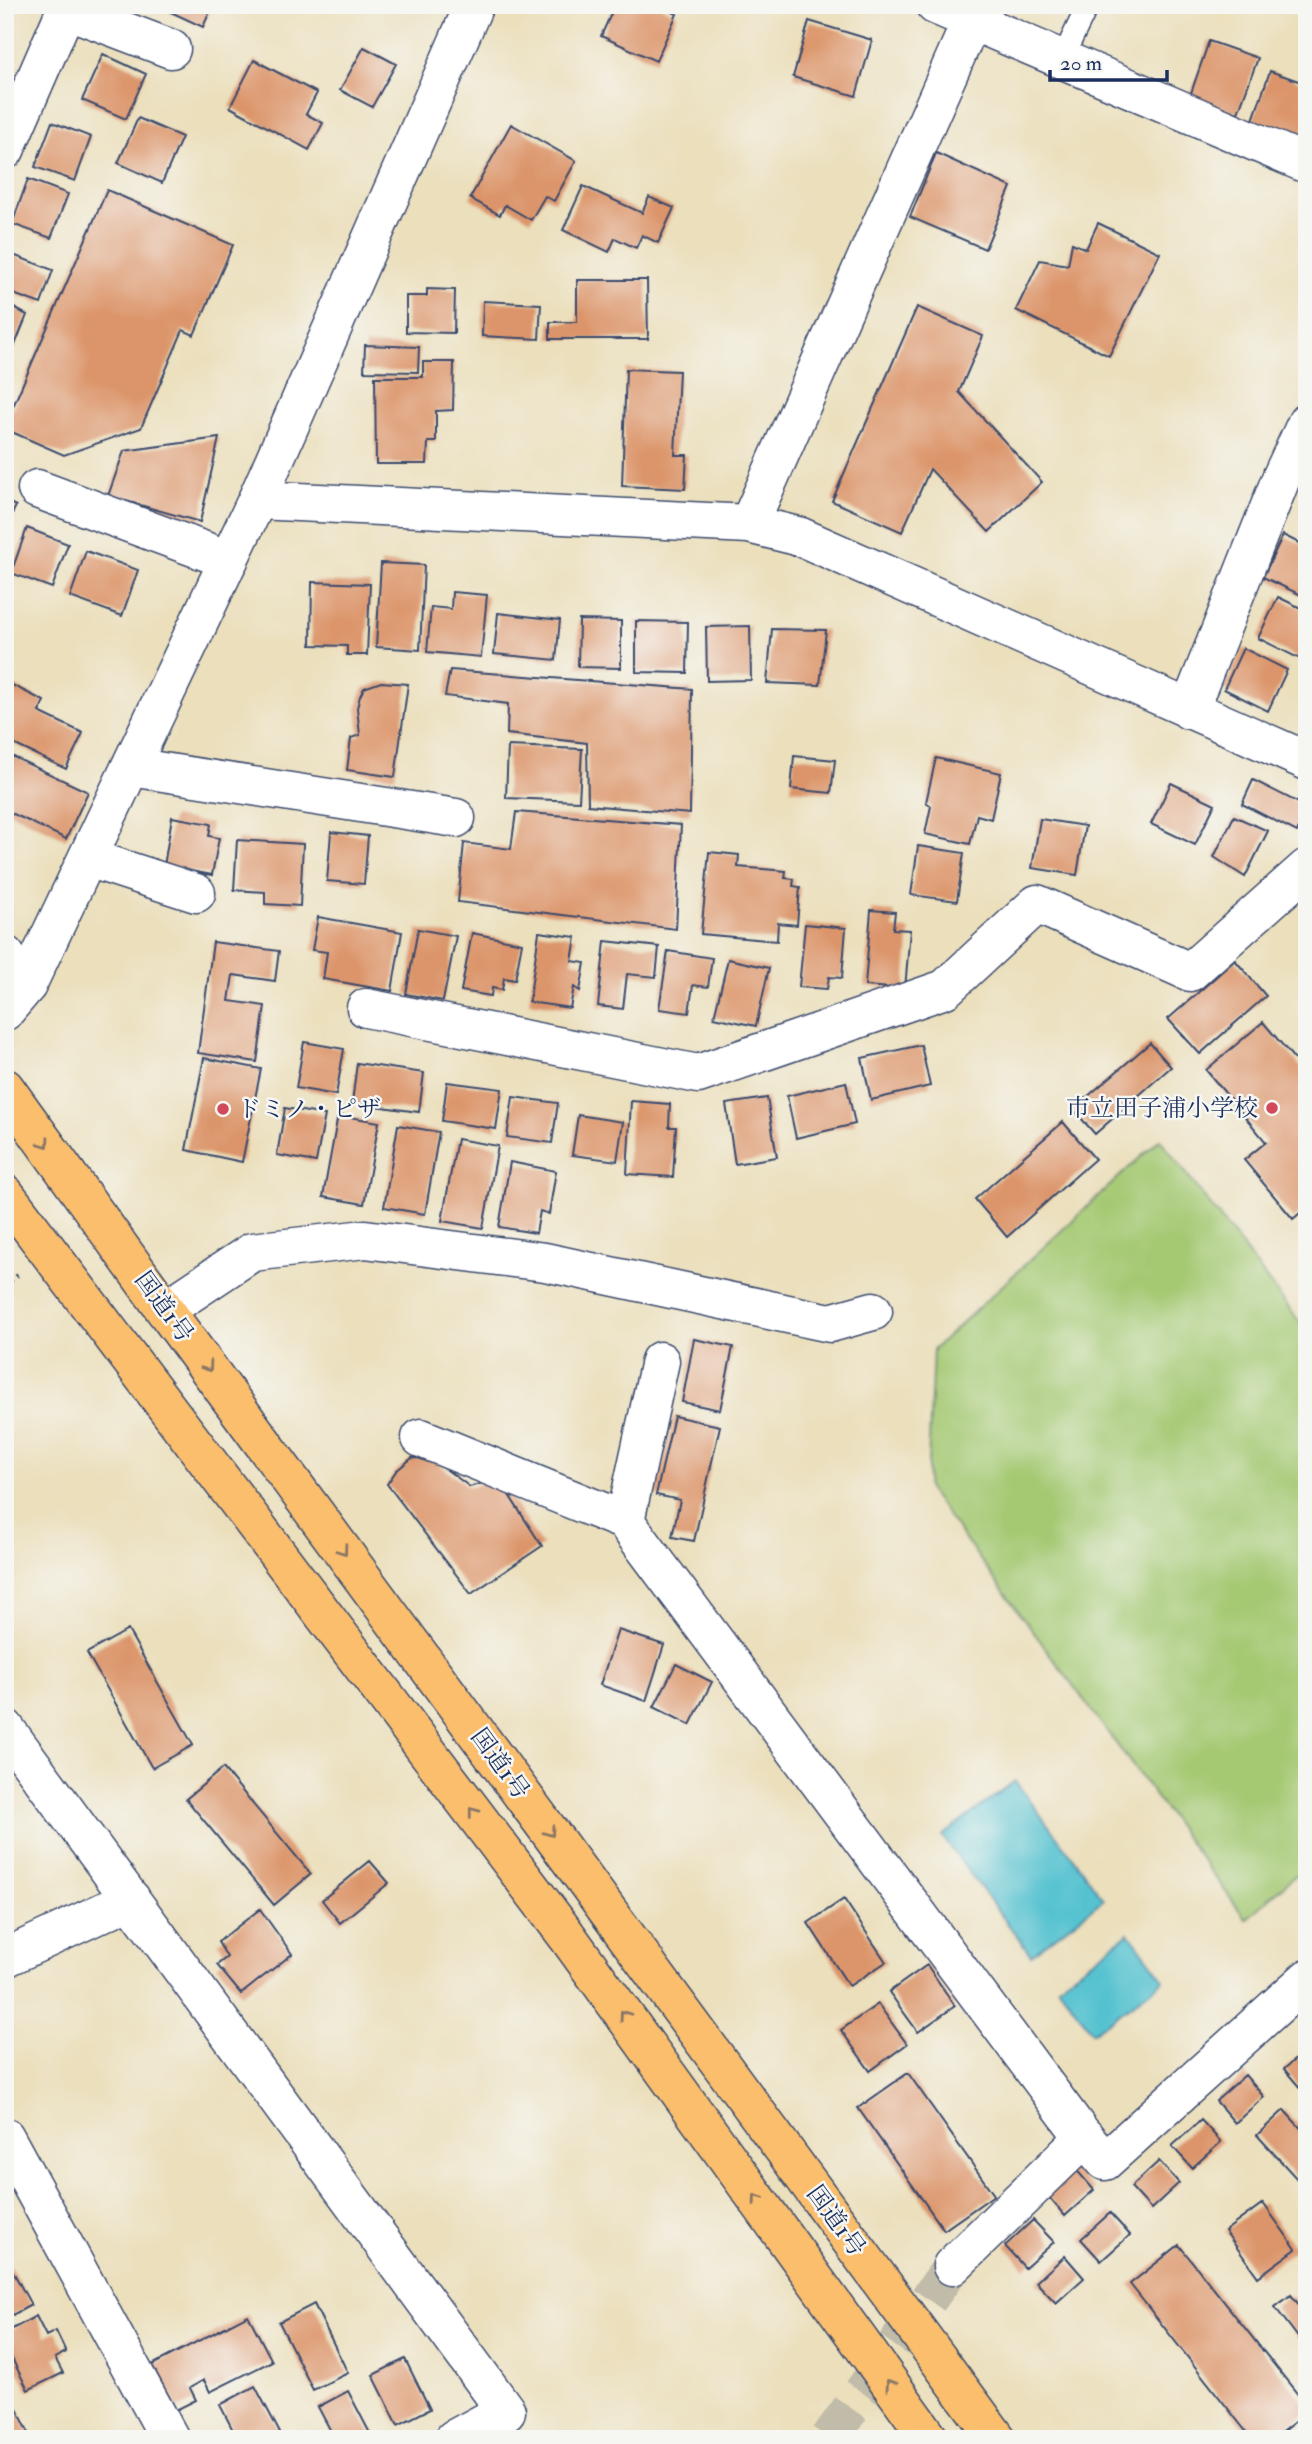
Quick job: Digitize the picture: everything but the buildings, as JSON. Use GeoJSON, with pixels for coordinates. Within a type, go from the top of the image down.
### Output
{"type":"FeatureCollection","features":[{"type":"Feature","properties":{"kind":"highway","name":"国道1号"},"geometry":{"type":"LineString","coordinates":[[5,1088],[997,2439]]}},
{"type":"Feature","properties":{"kind":"highway","name":"国道1号"},"geometry":{"type":"LineString","coordinates":[[5,1194],[567,1936],[930,2439]]}},
{"type":"Feature","properties":{"kind":"street"},"geometry":{"type":"LineString","coordinates":[[16,998],[88,858],[257,500],[474,5]]}},
{"type":"Feature","properties":{"kind":"street"},"geometry":{"type":"LineString","coordinates":[[935,5],[1307,164]]}},
{"type":"Feature","properties":{"kind":"street"},"geometry":{"type":"LineString","coordinates":[[5,150],[67,7],[171,49]]}},
{"type":"Feature","properties":{"kind":"street"},"geometry":{"type":"LineString","coordinates":[[749,524],[971,22]]}},
{"type":"Feature","properties":{"kind":"street"},"geometry":{"type":"LineString","coordinates":[[1189,710],[1295,488],[1307,422]]}},
{"type":"Feature","properties":{"kind":"street"},"geometry":{"type":"LineString","coordinates":[[37,489],[229,560]]}},
{"type":"Feature","properties":{"kind":"street"},"geometry":{"type":"LineString","coordinates":[[257,500],[749,524],[801,537],[1307,761]]}},
{"type":"Feature","properties":{"kind":"street"},"geometry":{"type":"LineString","coordinates":[[131,767],[456,818]]}},
{"type":"Feature","properties":{"kind":"street"},"geometry":{"type":"LineString","coordinates":[[88,858],[196,893]]}},
{"type":"Feature","properties":{"kind":"street"},"geometry":{"type":"LineString","coordinates":[[366,1007],[698,1073],[945,989],[1037,904],[1189,972],[1307,868]]}},
{"type":"Feature","properties":{"kind":"street"},"geometry":{"type":"LineString","coordinates":[[5,955],[16,998]]}},
{"type":"Feature","properties":{"kind":"street"},"geometry":{"type":"LineString","coordinates":[[166,1310],[252,1252],[365,1239],[545,1262],[830,1323],[873,1311]]}},
{"type":"Feature","properties":{"kind":"street"},"geometry":{"type":"LineString","coordinates":[[625,1521],[660,1361]]}},
{"type":"Feature","properties":{"kind":"street"},"geometry":{"type":"LineString","coordinates":[[421,1438],[625,1521],[1105,2161],[1307,1979]]}},
{"type":"Feature","properties":{"kind":"street"},"geometry":{"type":"LineString","coordinates":[[5,1728],[506,2411],[454,2439]]}},
{"type":"Feature","properties":{"kind":"street"},"geometry":{"type":"LineString","coordinates":[[5,1958],[131,1899]]}},
{"type":"Feature","properties":{"kind":"street"},"geometry":{"type":"LineString","coordinates":[[5,2137],[161,2436]]}},
{"type":"Feature","properties":{"kind":"street"},"geometry":{"type":"LineString","coordinates":[[952,2266],[1085,2137]]}},
{"type":"Feature","properties":{"kind":"lane"},"geometry":{"type":"LineString","coordinates":[[1061,61],[1088,5]]}},
{"type":"Feature","properties":{"kind":"path"},"geometry":{"type":"LineString","coordinates":[[5,1284],[22,1272]]}},
{"type":"Feature","properties":{"kind":"green space"},"geometry":{"type":"Polygon","coordinates":[[[1160,1139],[1307,1332],[1307,1865],[1246,1919],[927,1488],[933,1350],[1160,1139]]]}},
{"type":"Feature","properties":{"kind":"water"},"geometry":{"type":"Polygon","coordinates":[[[1015,1781],[1104,1899],[1031,1955],[942,1836],[1015,1781]]]}},
{"type":"Feature","properties":{"kind":"water"},"geometry":{"type":"Polygon","coordinates":[[[1129,1933],[1164,1980],[1093,2033],[1058,1986],[1129,1933]]]}},
{"type":"Feature","properties":{"kind":"tunnel"},"geometry":{"type":"LineString","coordinates":[[829,2439],[952,2266]]}},
{"type":"Feature","properties":{"kind":"place","name":"市立田子浦小学校"},"geometry":{"type":"Point","coordinates":[1272,1108]}},
{"type":"Feature","properties":{"kind":"place","name":"ドミノ・ピザ"},"geometry":{"type":"Point","coordinates":[223,1109]}}]}
